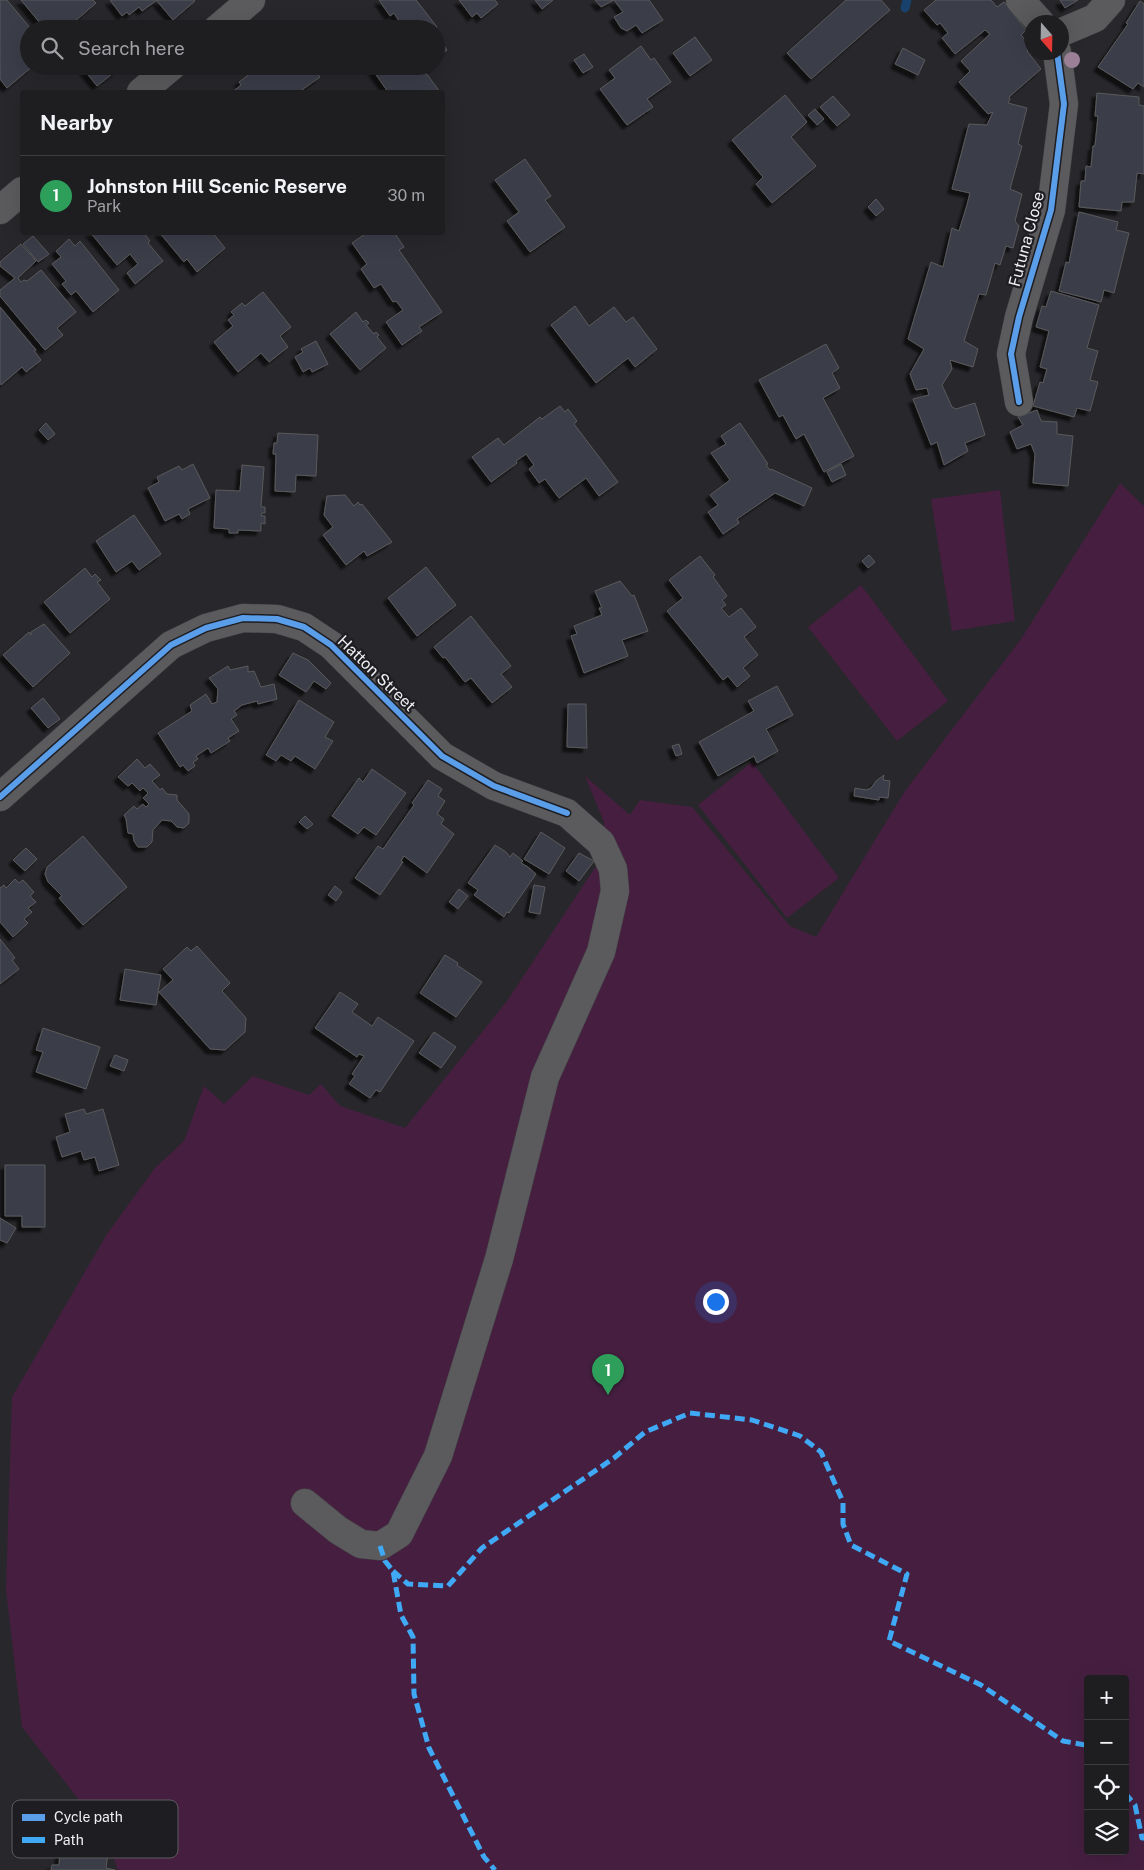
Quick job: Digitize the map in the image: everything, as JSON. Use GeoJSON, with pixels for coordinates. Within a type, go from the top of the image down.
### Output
{"type":"FeatureCollection","features":[{"type":"Feature","properties":{"kind":"street"},"geometry":{"type":"LineString","coordinates":[[228,20],[251,0]]}},
{"type":"Feature","properties":{"kind":"street"},"geometry":{"type":"LineString","coordinates":[[1020,0],[1034,15]]}},
{"type":"Feature","properties":{"kind":"street"},"geometry":{"type":"LineString","coordinates":[[1069,29],[1095,18],[1111,0]]}},
{"type":"Feature","properties":{"kind":"street","name":"Futuna Close"},"geometry":{"type":"LineString","coordinates":[[1019,402],[1012,354],[1019,317],[1051,210],[1064,104],[1058,60]]}},
{"type":"Feature","properties":{"kind":"street"},"geometry":{"type":"LineString","coordinates":[[143,90],[161,75]]}},
{"type":"Feature","properties":{"kind":"street"},"geometry":{"type":"LineString","coordinates":[[0,210],[20,193]]}},
{"type":"Feature","properties":{"kind":"street","name":"Hatton Street"},"geometry":{"type":"LineString","coordinates":[[0,797],[171,645],[206,628],[243,618],[277,619],[304,627],[331,645],[442,756],[494,786],[567,813],[600,843],[613,868],[615,892],[601,952],[545,1077],[499,1259],[438,1456],[399,1534],[380,1546],[362,1544],[338,1530],[305,1503]]}},
{"type":"Feature","properties":{"kind":"shaded area"},"geometry":{"type":"Polygon","coordinates":[[[1120,483],[1144,506],[1144,1870],[118,1870],[114,1858],[178,1858],[178,1800],[79,1800],[22,1727],[6,1590],[12,1397],[107,1234],[155,1168],[184,1141],[204,1086],[224,1104],[253,1076],[309,1095],[321,1084],[340,1106],[405,1128],[507,1001],[602,857],[604,822],[585,776],[630,815],[640,800],[692,807],[790,926],[816,937],[905,791],[1021,639],[1120,483]]]}},
{"type":"Feature","properties":{"kind":"shaded area"},"geometry":{"type":"Polygon","coordinates":[[[1000,490],[1015,621],[952,631],[931,499],[1000,490]]]}},
{"type":"Feature","properties":{"kind":"shaded area"},"geometry":{"type":"Polygon","coordinates":[[[861,585],[948,701],[897,741],[808,627],[861,585]]]}},
{"type":"Feature","properties":{"kind":"shaded area"},"geometry":{"type":"Polygon","coordinates":[[[752,762],[839,878],[787,918],[698,805],[752,762]]]}},
{"type":"Feature","properties":{"kind":"building"},"geometry":{"type":"Polygon","coordinates":[[[0,0],[7,0],[24,20],[20,20],[20,75],[22,75],[7,88],[0,79],[0,0]]]}},
{"type":"Feature","properties":{"kind":"building"},"geometry":{"type":"Polygon","coordinates":[[[21,0],[93,0],[96,3],[76,20],[38,20],[21,0]]]}},
{"type":"Feature","properties":{"kind":"building"},"geometry":{"type":"Polygon","coordinates":[[[110,0],[157,0],[142,11],[139,7],[129,15],[127,12],[122,16],[110,0]]]}},
{"type":"Feature","properties":{"kind":"building"},"geometry":{"type":"Polygon","coordinates":[[[158,0],[194,0],[195,1],[173,20],[158,0]]]}},
{"type":"Feature","properties":{"kind":"building"},"geometry":{"type":"Polygon","coordinates":[[[379,0],[416,0],[432,20],[398,20],[394,13],[390,16],[379,0]]]}},
{"type":"Feature","properties":{"kind":"building"},"geometry":{"type":"Polygon","coordinates":[[[459,0],[495,0],[498,4],[481,18],[477,13],[472,17],[459,0]]]}},
{"type":"Feature","properties":{"kind":"building"},"geometry":{"type":"Polygon","coordinates":[[[535,0],[553,0],[542,9],[535,0]]]}},
{"type":"Feature","properties":{"kind":"building"},"geometry":{"type":"Polygon","coordinates":[[[595,0],[614,0],[601,7],[595,0]]]}},
{"type":"Feature","properties":{"kind":"building"},"geometry":{"type":"Polygon","coordinates":[[[614,0],[649,0],[663,20],[642,33],[636,25],[627,31],[621,28],[614,17],[623,12],[614,0]]]}},
{"type":"Feature","properties":{"kind":"building"},"geometry":{"type":"Polygon","coordinates":[[[846,0],[881,0],[890,10],[811,79],[787,53],[846,0]]]}},
{"type":"Feature","properties":{"kind":"building"},"geometry":{"type":"Polygon","coordinates":[[[936,0],[991,0],[997,7],[1004,2],[1024,27],[1024,32],[1021,35],[1024,39],[1024,60],[1034,60],[1041,69],[1009,97],[1008,103],[1027,108],[1018,144],[1022,146],[1010,189],[1022,194],[1015,221],[1019,226],[1013,248],[1006,246],[1000,265],[995,263],[986,295],[979,294],[964,341],[978,349],[973,367],[950,360],[952,369],[942,385],[952,407],[956,409],[975,403],[985,435],[965,443],[968,451],[944,465],[937,442],[931,445],[913,399],[929,395],[927,388],[916,390],[910,374],[924,349],[908,339],[931,262],[943,267],[952,228],[959,231],[967,205],[970,193],[952,189],[969,124],[987,125],[993,112],[988,114],[959,82],[970,71],[961,61],[990,34],[985,30],[955,54],[942,38],[948,33],[940,23],[937,25],[924,10],[936,0]]]}},
{"type":"Feature","properties":{"kind":"building"},"geometry":{"type":"Polygon","coordinates":[[[1060,0],[1078,0],[1065,8],[1060,0]]]}},
{"type":"Feature","properties":{"kind":"building"},"geometry":{"type":"Polygon","coordinates":[[[1140,1],[1144,4],[1144,87],[1138,83],[1133,89],[1098,67],[1128,24],[1126,23],[1140,1]]]}},
{"type":"Feature","properties":{"kind":"building"},"geometry":{"type":"Polygon","coordinates":[[[695,37],[712,60],[690,76],[673,53],[695,37]]]}},
{"type":"Feature","properties":{"kind":"building"},"geometry":{"type":"Polygon","coordinates":[[[641,46],[651,60],[654,58],[671,82],[647,99],[653,107],[627,125],[600,89],[615,78],[609,70],[641,46]]]}},
{"type":"Feature","properties":{"kind":"building"},"geometry":{"type":"Polygon","coordinates":[[[903,48],[925,60],[918,75],[895,64],[903,48]]]}},
{"type":"Feature","properties":{"kind":"building"},"geometry":{"type":"Polygon","coordinates":[[[584,54],[593,67],[583,73],[574,60],[584,54]]]}},
{"type":"Feature","properties":{"kind":"building"},"geometry":{"type":"Polygon","coordinates":[[[88,75],[111,75],[97,86],[88,75]]]}},
{"type":"Feature","properties":{"kind":"building"},"geometry":{"type":"Polygon","coordinates":[[[248,75],[319,75],[320,77],[302,90],[235,90],[241,85],[239,82],[248,75]]]}},
{"type":"Feature","properties":{"kind":"building"},"geometry":{"type":"Polygon","coordinates":[[[376,75],[427,75],[439,90],[387,90],[376,75]]]}},
{"type":"Feature","properties":{"kind":"building"},"geometry":{"type":"Polygon","coordinates":[[[1097,93],[1139,97],[1139,105],[1144,106],[1144,174],[1137,173],[1134,202],[1122,202],[1121,211],[1079,207],[1081,181],[1085,181],[1086,166],[1091,167],[1093,146],[1095,146],[1098,116],[1095,116],[1097,93]]]}},
{"type":"Feature","properties":{"kind":"building"},"geometry":{"type":"Polygon","coordinates":[[[785,95],[807,122],[791,137],[816,166],[772,203],[756,184],[763,177],[732,140],[785,95]]]}},
{"type":"Feature","properties":{"kind":"building"},"geometry":{"type":"Polygon","coordinates":[[[833,96],[850,115],[837,126],[820,107],[833,96]]]}},
{"type":"Feature","properties":{"kind":"building"},"geometry":{"type":"Polygon","coordinates":[[[815,109],[824,119],[817,125],[808,115],[815,109]]]}},
{"type":"Feature","properties":{"kind":"building"},"geometry":{"type":"Polygon","coordinates":[[[525,159],[551,196],[545,200],[565,227],[530,252],[507,221],[519,212],[495,180],[525,159]]]}},
{"type":"Feature","properties":{"kind":"building"},"geometry":{"type":"Polygon","coordinates":[[[876,199],[884,209],[876,216],[868,207],[876,199]]]}},
{"type":"Feature","properties":{"kind":"building"},"geometry":{"type":"Polygon","coordinates":[[[1079,212],[1118,222],[1116,230],[1129,233],[1114,293],[1104,290],[1101,302],[1059,291],[1066,262],[1069,263],[1079,212]]]}},
{"type":"Feature","properties":{"kind":"building"},"geometry":{"type":"Polygon","coordinates":[[[92,235],[145,235],[150,241],[148,243],[163,261],[135,284],[127,273],[138,264],[130,254],[117,265],[92,235]]]}},
{"type":"Feature","properties":{"kind":"building"},"geometry":{"type":"Polygon","coordinates":[[[162,235],[214,235],[225,248],[197,272],[187,259],[184,262],[162,235]]]}},
{"type":"Feature","properties":{"kind":"building"},"geometry":{"type":"Polygon","coordinates":[[[364,235],[396,235],[404,247],[399,250],[442,312],[419,327],[422,331],[402,345],[386,322],[403,310],[396,301],[393,302],[381,284],[374,288],[361,269],[367,264],[352,243],[364,235]]]}},
{"type":"Feature","properties":{"kind":"building"},"geometry":{"type":"Polygon","coordinates":[[[33,236],[49,254],[38,262],[23,244],[33,236]]]}},
{"type":"Feature","properties":{"kind":"building"},"geometry":{"type":"Polygon","coordinates":[[[69,239],[75,246],[80,241],[119,290],[93,312],[76,291],[71,295],[62,284],[66,281],[52,264],[61,257],[56,251],[69,239]]]}},
{"type":"Feature","properties":{"kind":"building"},"geometry":{"type":"Polygon","coordinates":[[[21,244],[36,261],[18,278],[21,282],[27,281],[41,270],[76,312],[57,328],[63,335],[45,350],[0,296],[0,290],[15,278],[0,266],[0,262],[21,244]]]}},
{"type":"Feature","properties":{"kind":"building"},"geometry":{"type":"Polygon","coordinates":[[[1051,291],[1099,305],[1087,348],[1098,351],[1090,380],[1098,382],[1090,411],[1077,408],[1074,417],[1033,406],[1040,382],[1043,383],[1047,369],[1040,367],[1049,331],[1036,327],[1042,306],[1046,307],[1051,291]]]}},
{"type":"Feature","properties":{"kind":"building"},"geometry":{"type":"Polygon","coordinates":[[[263,292],[291,327],[280,336],[288,347],[269,362],[261,353],[238,372],[214,342],[233,326],[228,320],[234,315],[231,312],[242,303],[245,306],[263,292]]]}},
{"type":"Feature","properties":{"kind":"building"},"geometry":{"type":"Polygon","coordinates":[[[575,306],[589,326],[614,307],[626,322],[633,317],[657,349],[635,367],[628,358],[596,383],[551,325],[575,306]]]}},
{"type":"Feature","properties":{"kind":"building"},"geometry":{"type":"Polygon","coordinates":[[[0,307],[36,350],[34,351],[41,360],[26,372],[22,367],[1,385],[0,383],[0,307]]]}},
{"type":"Feature","properties":{"kind":"building"},"geometry":{"type":"Polygon","coordinates":[[[356,312],[363,322],[366,320],[369,323],[366,325],[374,334],[376,332],[379,335],[377,337],[386,348],[360,370],[330,334],[356,312]]]}},
{"type":"Feature","properties":{"kind":"building"},"geometry":{"type":"Polygon","coordinates":[[[316,341],[328,364],[312,372],[310,368],[303,372],[295,357],[303,352],[301,349],[316,341]]]}},
{"type":"Feature","properties":{"kind":"building"},"geometry":{"type":"Polygon","coordinates":[[[826,344],[839,368],[832,373],[840,388],[823,398],[854,456],[824,472],[804,434],[796,439],[783,415],[779,417],[759,380],[826,344]]]}},
{"type":"Feature","properties":{"kind":"building"},"geometry":{"type":"Polygon","coordinates":[[[560,406],[565,412],[568,409],[577,421],[574,424],[618,482],[599,496],[586,478],[559,498],[545,479],[539,483],[529,469],[534,465],[526,454],[491,482],[472,457],[498,438],[504,445],[540,417],[542,419],[560,406]]]}},
{"type":"Feature","properties":{"kind":"building"},"geometry":{"type":"Polygon","coordinates":[[[1037,410],[1041,421],[1057,422],[1057,434],[1073,436],[1068,486],[1033,483],[1035,454],[1031,444],[1017,449],[1010,432],[1023,425],[1018,417],[1037,410]]]}},
{"type":"Feature","properties":{"kind":"building"},"geometry":{"type":"Polygon","coordinates":[[[46,423],[55,434],[48,440],[39,430],[46,423]]]}},
{"type":"Feature","properties":{"kind":"building"},"geometry":{"type":"Polygon","coordinates":[[[740,423],[768,464],[766,465],[770,470],[812,488],[804,506],[775,493],[737,519],[739,523],[723,534],[708,512],[718,505],[710,495],[730,480],[711,453],[726,444],[721,436],[740,423]]]}},
{"type":"Feature","properties":{"kind":"building"},"geometry":{"type":"Polygon","coordinates":[[[278,433],[318,435],[316,476],[296,475],[295,492],[275,491],[276,454],[273,454],[274,443],[277,443],[278,433]]]}},
{"type":"Feature","properties":{"kind":"building"},"geometry":{"type":"Polygon","coordinates":[[[193,464],[210,498],[188,509],[190,514],[182,519],[179,514],[165,521],[148,488],[159,482],[157,477],[179,466],[182,470],[193,464]]]}},
{"type":"Feature","properties":{"kind":"building"},"geometry":{"type":"Polygon","coordinates":[[[841,464],[846,475],[832,482],[827,472],[841,464]]]}},
{"type":"Feature","properties":{"kind":"building"},"geometry":{"type":"Polygon","coordinates":[[[242,465],[264,467],[261,507],[265,507],[265,513],[262,513],[261,516],[265,516],[265,524],[261,523],[261,531],[238,530],[238,533],[229,533],[229,529],[214,528],[216,490],[240,491],[242,465]]]}},
{"type":"Feature","properties":{"kind":"building"},"geometry":{"type":"Polygon","coordinates":[[[345,495],[354,506],[358,502],[360,505],[362,504],[392,542],[367,556],[364,551],[346,565],[323,535],[333,527],[324,515],[327,496],[345,495]]]}},
{"type":"Feature","properties":{"kind":"building"},"geometry":{"type":"Polygon","coordinates":[[[134,515],[161,554],[139,570],[132,561],[116,572],[96,541],[134,515]]]}},
{"type":"Feature","properties":{"kind":"building"},"geometry":{"type":"Polygon","coordinates":[[[869,555],[875,562],[868,568],[862,561],[869,555]]]}},
{"type":"Feature","properties":{"kind":"building"},"geometry":{"type":"Polygon","coordinates":[[[700,556],[715,575],[713,577],[727,596],[722,600],[726,605],[721,608],[729,617],[741,608],[756,627],[744,637],[758,655],[743,668],[750,676],[737,687],[728,676],[723,680],[667,611],[683,598],[669,580],[700,556]]]}},
{"type":"Feature","properties":{"kind":"building"},"geometry":{"type":"Polygon","coordinates":[[[426,567],[456,605],[417,636],[388,598],[426,567]]]}},
{"type":"Feature","properties":{"kind":"building"},"geometry":{"type":"Polygon","coordinates":[[[85,568],[92,577],[95,574],[101,580],[97,582],[110,599],[70,633],[44,602],[85,568]]]}},
{"type":"Feature","properties":{"kind":"building"},"geometry":{"type":"Polygon","coordinates":[[[620,581],[632,596],[634,595],[648,631],[622,640],[628,656],[584,673],[571,636],[577,634],[574,626],[602,615],[599,608],[602,608],[595,591],[620,581]]]}},
{"type":"Feature","properties":{"kind":"building"},"geometry":{"type":"Polygon","coordinates":[[[471,616],[511,666],[501,674],[512,687],[492,703],[471,678],[465,682],[445,657],[443,658],[434,647],[471,616]]]}},
{"type":"Feature","properties":{"kind":"building"},"geometry":{"type":"Polygon","coordinates":[[[44,624],[70,653],[33,687],[3,655],[29,632],[31,635],[31,632],[44,624]]]}},
{"type":"Feature","properties":{"kind":"building"},"geometry":{"type":"Polygon","coordinates":[[[293,653],[308,660],[331,683],[326,689],[314,681],[306,692],[279,675],[293,653]]]}},
{"type":"Feature","properties":{"kind":"building"},"geometry":{"type":"Polygon","coordinates":[[[228,666],[230,670],[248,666],[248,672],[254,671],[261,687],[274,684],[277,699],[258,704],[257,701],[242,705],[234,711],[237,715],[231,719],[239,731],[228,738],[230,741],[211,753],[208,748],[196,756],[198,759],[193,762],[195,766],[188,771],[183,765],[180,767],[158,733],[192,711],[190,705],[206,694],[212,704],[217,702],[218,689],[209,678],[228,666]]]}},
{"type":"Feature","properties":{"kind":"building"},"geometry":{"type":"Polygon","coordinates":[[[777,686],[793,715],[766,729],[778,751],[757,763],[754,756],[718,776],[699,742],[754,711],[748,701],[777,686]]]}},
{"type":"Feature","properties":{"kind":"building"},"geometry":{"type":"Polygon","coordinates":[[[43,698],[60,719],[48,728],[31,708],[43,698]]]}},
{"type":"Feature","properties":{"kind":"building"},"geometry":{"type":"Polygon","coordinates":[[[299,700],[334,722],[325,737],[333,741],[315,769],[295,756],[291,761],[281,755],[276,761],[266,755],[299,700]]]}},
{"type":"Feature","properties":{"kind":"building"},"geometry":{"type":"Polygon","coordinates":[[[568,704],[586,704],[587,748],[567,747],[568,704]]]}},
{"type":"Feature","properties":{"kind":"building"},"geometry":{"type":"Polygon","coordinates":[[[679,744],[682,754],[676,756],[672,746],[679,744]]]}},
{"type":"Feature","properties":{"kind":"building"},"geometry":{"type":"Polygon","coordinates":[[[137,759],[145,768],[150,764],[160,775],[152,781],[160,790],[162,788],[167,794],[177,795],[177,800],[189,814],[189,823],[184,828],[177,827],[171,821],[162,820],[153,830],[152,842],[147,847],[138,847],[134,841],[133,834],[128,833],[124,815],[134,806],[137,809],[143,804],[146,807],[149,804],[143,798],[148,793],[143,788],[140,791],[132,783],[128,786],[118,777],[137,759]]]}},
{"type":"Feature","properties":{"kind":"building"},"geometry":{"type":"Polygon","coordinates":[[[372,769],[406,793],[376,835],[364,827],[358,834],[332,816],[359,778],[363,782],[372,769]]]}},
{"type":"Feature","properties":{"kind":"building"},"geometry":{"type":"Polygon","coordinates":[[[884,775],[883,780],[890,781],[888,798],[879,797],[879,800],[854,796],[855,788],[866,790],[871,788],[884,775]]]}},
{"type":"Feature","properties":{"kind":"building"},"geometry":{"type":"Polygon","coordinates":[[[428,780],[442,789],[438,796],[445,801],[437,814],[444,819],[441,824],[454,834],[427,873],[404,856],[401,861],[403,862],[380,895],[355,878],[378,846],[383,849],[414,805],[412,803],[428,780]]]}},
{"type":"Feature","properties":{"kind":"building"},"geometry":{"type":"Polygon","coordinates":[[[305,816],[313,824],[307,829],[299,822],[305,816]]]}},
{"type":"Feature","properties":{"kind":"building"},"geometry":{"type":"Polygon","coordinates":[[[541,832],[565,848],[549,874],[524,859],[541,832]]]}},
{"type":"Feature","properties":{"kind":"building"},"geometry":{"type":"Polygon","coordinates":[[[83,836],[127,887],[83,925],[59,898],[62,896],[48,882],[45,874],[47,867],[83,836]]]}},
{"type":"Feature","properties":{"kind":"building"},"geometry":{"type":"Polygon","coordinates":[[[495,845],[510,857],[513,853],[523,861],[521,863],[536,874],[509,913],[507,912],[504,917],[474,895],[478,890],[468,883],[495,845]]]}},
{"type":"Feature","properties":{"kind":"building"},"geometry":{"type":"Polygon","coordinates":[[[26,848],[37,859],[25,871],[13,860],[26,848]]]}},
{"type":"Feature","properties":{"kind":"building"},"geometry":{"type":"Polygon","coordinates":[[[579,853],[594,861],[579,881],[566,871],[579,853]]]}},
{"type":"Feature","properties":{"kind":"building"},"geometry":{"type":"Polygon","coordinates":[[[15,879],[19,883],[23,880],[34,892],[30,896],[36,902],[28,908],[32,912],[24,919],[28,923],[13,937],[0,922],[0,888],[4,885],[6,888],[15,879]]]}},
{"type":"Feature","properties":{"kind":"building"},"geometry":{"type":"Polygon","coordinates":[[[534,885],[545,887],[540,914],[529,912],[534,885]]]}},
{"type":"Feature","properties":{"kind":"building"},"geometry":{"type":"Polygon","coordinates":[[[335,886],[342,892],[336,901],[328,895],[335,886]]]}},
{"type":"Feature","properties":{"kind":"building"},"geometry":{"type":"Polygon","coordinates":[[[459,889],[468,896],[458,909],[449,902],[459,889]]]}},
{"type":"Feature","properties":{"kind":"building"},"geometry":{"type":"Polygon","coordinates":[[[0,939],[15,958],[12,960],[19,969],[0,984],[0,939]]]}},
{"type":"Feature","properties":{"kind":"building"},"geometry":{"type":"Polygon","coordinates":[[[197,946],[230,983],[222,991],[246,1018],[245,1032],[225,1050],[210,1049],[159,992],[173,980],[163,969],[187,947],[191,951],[197,946]]]}},
{"type":"Feature","properties":{"kind":"building"},"geometry":{"type":"Polygon","coordinates":[[[445,955],[482,982],[456,1017],[420,993],[445,955]]]}},
{"type":"Feature","properties":{"kind":"building"},"geometry":{"type":"Polygon","coordinates":[[[125,969],[161,975],[156,1005],[120,1000],[125,969]]]}},
{"type":"Feature","properties":{"kind":"building"},"geometry":{"type":"Polygon","coordinates":[[[340,992],[358,1004],[352,1012],[372,1026],[378,1017],[414,1041],[380,1092],[376,1090],[370,1098],[349,1084],[355,1076],[352,1074],[364,1056],[359,1054],[357,1057],[315,1028],[340,992]]]}},
{"type":"Feature","properties":{"kind":"building"},"geometry":{"type":"Polygon","coordinates":[[[43,1028],[100,1047],[86,1089],[36,1072],[43,1052],[36,1050],[43,1028]]]}},
{"type":"Feature","properties":{"kind":"building"},"geometry":{"type":"Polygon","coordinates":[[[434,1032],[456,1047],[441,1068],[419,1053],[434,1032]]]}},
{"type":"Feature","properties":{"kind":"building"},"geometry":{"type":"Polygon","coordinates":[[[115,1055],[128,1060],[124,1071],[110,1066],[115,1055]]]}},
{"type":"Feature","properties":{"kind":"building"},"geometry":{"type":"Polygon","coordinates":[[[84,1109],[86,1114],[103,1109],[119,1165],[99,1171],[95,1157],[84,1160],[81,1151],[62,1157],[56,1137],[70,1132],[65,1114],[84,1109]]]}},
{"type":"Feature","properties":{"kind":"building"},"geometry":{"type":"Polygon","coordinates":[[[5,1165],[45,1165],[45,1227],[22,1227],[22,1216],[5,1216],[5,1165]]]}},
{"type":"Feature","properties":{"kind":"building"},"geometry":{"type":"Polygon","coordinates":[[[0,1218],[16,1228],[7,1243],[0,1240],[0,1218]]]}},
{"type":"Feature","properties":{"kind":"building"},"geometry":{"type":"Polygon","coordinates":[[[60,1858],[107,1858],[106,1868],[115,1870],[51,1870],[52,1865],[59,1865],[60,1858]]]}},
{"type":"Feature","properties":{"kind":"waterway"},"geometry":{"type":"LineString","coordinates":[[905,8],[907,0]]}},
{"type":"Feature","properties":{"kind":"marked path"},"geometry":{"type":"LineString","coordinates":[[393,1571],[408,1584],[448,1586],[482,1548],[614,1458],[645,1432],[690,1413],[752,1420],[800,1436],[821,1452],[843,1502],[843,1524],[851,1545],[907,1574],[889,1641],[981,1685],[1063,1741],[1084,1745]]}},
{"type":"Feature","properties":{"kind":"marked path"},"geometry":{"type":"LineString","coordinates":[[380,1546],[385,1561],[393,1571],[401,1615],[413,1637],[414,1694],[429,1748],[484,1857],[495,1870]]}},
{"type":"Feature","properties":{"kind":"marked path"},"geometry":{"type":"LineString","coordinates":[[1129,1798],[1135,1805],[1142,1838],[1144,1838]]}},
{"type":"Feature","properties":{"kind":"cycle path"},"geometry":{"type":"LineString","coordinates":[[1019,402],[1011,354],[1019,317],[1051,210],[1064,104],[1058,60]]}},
{"type":"Feature","properties":{"kind":"cycle path"},"geometry":{"type":"LineString","coordinates":[[0,797],[171,645],[206,628],[243,618],[277,619],[304,627],[331,645],[442,756],[494,786],[567,813]]}},
{"type":"Feature","properties":{"kind":"place","name":"Johnston Hill Scenic Reserve"},"geometry":{"type":"Point","coordinates":[608,1395]}}]}
